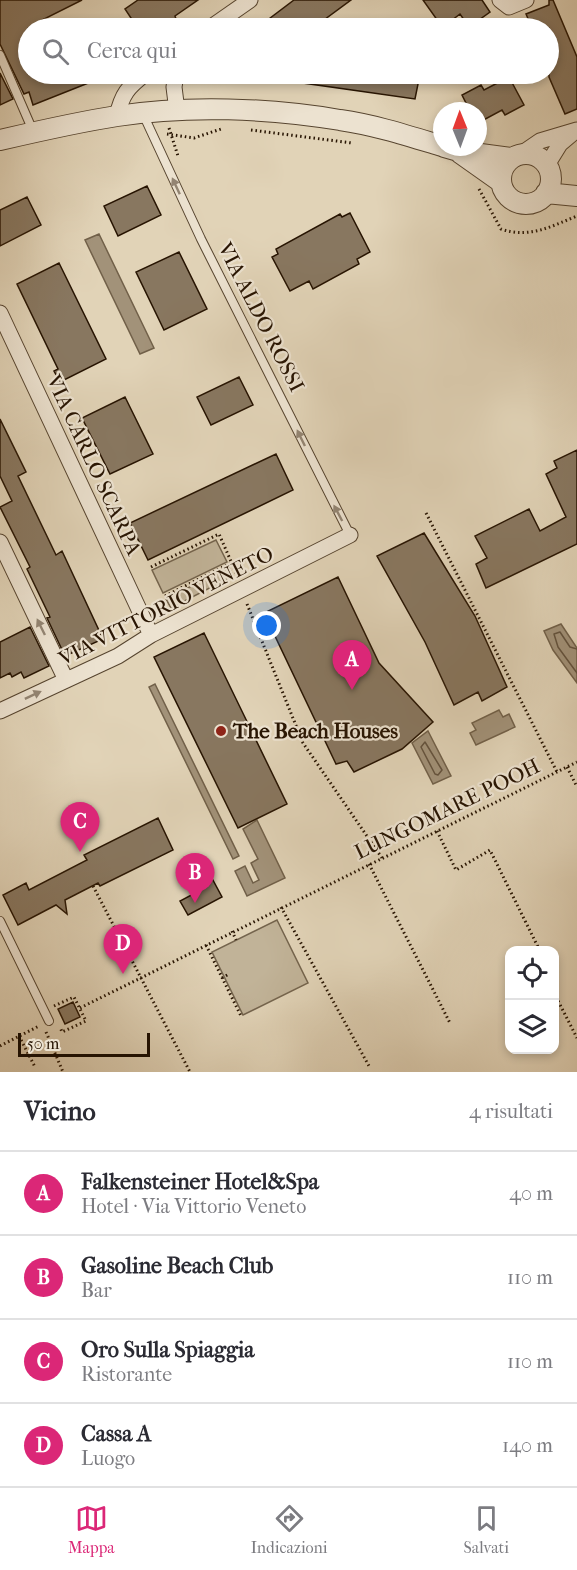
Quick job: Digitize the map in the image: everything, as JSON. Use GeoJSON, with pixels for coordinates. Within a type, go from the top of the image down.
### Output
{"type":"FeatureCollection","features":[{"type":"Feature","properties":{"kind":"street"},"geometry":{"type":"LineString","coordinates":[[500,0],[509,7],[526,0]]}},
{"type":"Feature","properties":{"kind":"street"},"geometry":{"type":"LineString","coordinates":[[222,18],[242,2]]}},
{"type":"Feature","properties":{"kind":"street"},"geometry":{"type":"LineString","coordinates":[[117,116],[121,99],[134,84]]}},
{"type":"Feature","properties":{"kind":"street"},"geometry":{"type":"LineString","coordinates":[[174,84],[177,111]]}},
{"type":"Feature","properties":{"kind":"street"},"geometry":{"type":"LineString","coordinates":[[0,140],[117,116],[177,111],[256,111],[342,120],[392,131],[433,143]]}},
{"type":"Feature","properties":{"kind":"street"},"geometry":{"type":"LineString","coordinates":[[460,156],[501,182],[508,197],[517,202],[533,203],[548,179],[560,144],[577,130]]}},
{"type":"Feature","properties":{"kind":"street"},"geometry":{"type":"LineString","coordinates":[[501,182],[503,167],[516,156],[540,141],[577,130]]}},
{"type":"Feature","properties":{"kind":"street"},"geometry":{"type":"LineString","coordinates":[[487,153],[537,156],[548,179],[577,194]]}},
{"type":"Feature","properties":{"kind":"street","name":"VIA CARLO SCARPA"},"geometry":{"type":"LineString","coordinates":[[0,313],[151,635]]}},
{"type":"Feature","properties":{"kind":"street","name":"VIA VITTORIO VENETO"},"geometry":{"type":"LineString","coordinates":[[0,711],[118,656],[151,635],[350,535]]}},
{"type":"Feature","properties":{"kind":"street"},"geometry":{"type":"LineString","coordinates":[[0,542],[66,680]]}},
{"type":"Feature","properties":{"kind":"lane"},"geometry":{"type":"LineString","coordinates":[[0,55],[34,133]]}},
{"type":"Feature","properties":{"kind":"lane","name":"VIA ALDO ROSSI"},"geometry":{"type":"LineString","coordinates":[[143,114],[201,239],[350,535]]}},
{"type":"Feature","properties":{"kind":"lane"},"geometry":{"type":"LineString","coordinates":[[0,921],[49,1021]]}},
{"type":"Feature","properties":{"kind":"path"},"geometry":{"type":"LineString","coordinates":[[153,132],[194,138],[226,127]]}},
{"type":"Feature","properties":{"kind":"path"},"geometry":{"type":"LineString","coordinates":[[249,130],[352,142]]}},
{"type":"Feature","properties":{"kind":"path"},"geometry":{"type":"LineString","coordinates":[[478,187],[501,229],[517,233],[541,231],[577,216]]}},
{"type":"Feature","properties":{"kind":"path"},"geometry":{"type":"LineString","coordinates":[[426,513],[557,772]]}},
{"type":"Feature","properties":{"kind":"path"},"geometry":{"type":"LineString","coordinates":[[151,567],[219,534],[303,743],[382,858]]}},
{"type":"Feature","properties":{"kind":"path"},"geometry":{"type":"LineString","coordinates":[[165,596],[231,562]]}},
{"type":"Feature","properties":{"kind":"path","name":"LUNGOMARE POOH"},"geometry":{"type":"LineString","coordinates":[[80,1008],[577,762]]}},
{"type":"Feature","properties":{"kind":"path"},"geometry":{"type":"LineString","coordinates":[[567,767],[577,787]]}},
{"type":"Feature","properties":{"kind":"path"},"geometry":{"type":"LineString","coordinates":[[437,831],[456,870],[490,850],[538,946]]}},
{"type":"Feature","properties":{"kind":"path"},"geometry":{"type":"LineString","coordinates":[[369,864],[450,1023]]}},
{"type":"Feature","properties":{"kind":"path"},"geometry":{"type":"LineString","coordinates":[[93,886],[190,1072]]}},
{"type":"Feature","properties":{"kind":"path"},"geometry":{"type":"LineString","coordinates":[[281,907],[369,1066]]}},
{"type":"Feature","properties":{"kind":"path"},"geometry":{"type":"LineString","coordinates":[[232,932],[236,940]]}},
{"type":"Feature","properties":{"kind":"path"},"geometry":{"type":"LineString","coordinates":[[205,945],[240,1016]]}},
{"type":"Feature","properties":{"kind":"path"},"geometry":{"type":"LineString","coordinates":[[222,978],[229,974]]}},
{"type":"Feature","properties":{"kind":"path"},"geometry":{"type":"LineString","coordinates":[[44,1011],[74,997],[86,1020],[62,1032],[49,1021]]}},
{"type":"Feature","properties":{"kind":"path"},"geometry":{"type":"LineString","coordinates":[[558,1000],[577,1038]]}},
{"type":"Feature","properties":{"kind":"path"},"geometry":{"type":"LineString","coordinates":[[0,1046],[49,1021]]}},
{"type":"Feature","properties":{"kind":"path"},"geometry":{"type":"LineString","coordinates":[[49,1021],[63,1072]]}},
{"type":"Feature","properties":{"kind":"path"},"geometry":{"type":"LineString","coordinates":[[19,1036],[35,1067]]}},
{"type":"Feature","properties":{"kind":"shaded area"},"geometry":{"type":"Polygon","coordinates":[[[216,540],[227,562],[163,593],[152,570],[216,540]]]}},
{"type":"Feature","properties":{"kind":"shaded area"},"geometry":{"type":"Polygon","coordinates":[[[229,567],[233,576],[171,608],[166,599],[229,567]]]}},
{"type":"Feature","properties":{"kind":"shaded area"},"geometry":{"type":"Polygon","coordinates":[[[277,920],[308,983],[243,1015],[212,952],[277,920]]]}},
{"type":"Feature","properties":{"kind":"water"},"geometry":{"type":"Polygon","coordinates":[[[99,234],[154,348],[140,354],[85,240],[99,234]]]}},
{"type":"Feature","properties":{"kind":"water"},"geometry":{"type":"Polygon","coordinates":[[[561,624],[577,648],[577,683],[553,650],[544,631],[561,624]]]}},
{"type":"Feature","properties":{"kind":"water"},"geometry":{"type":"Polygon","coordinates":[[[155,684],[239,856],[233,859],[149,687],[155,684]]]}},
{"type":"Feature","properties":{"kind":"water"},"geometry":{"type":"Polygon","coordinates":[[[499,710],[503,717],[509,714],[515,727],[476,745],[470,733],[476,730],[472,723],[499,710]]]}},
{"type":"Feature","properties":{"kind":"water"},"geometry":{"type":"Polygon","coordinates":[[[428,731],[451,776],[433,784],[412,743],[428,731]]]}},
{"type":"Feature","properties":{"kind":"water"},"geometry":{"type":"Polygon","coordinates":[[[257,820],[285,878],[247,896],[235,871],[245,866],[253,883],[259,880],[251,863],[258,859],[243,829],[257,820]]]}},
{"type":"Feature","properties":{"kind":"building"},"geometry":{"type":"Polygon","coordinates":[[[0,0],[82,0],[46,18],[18,18],[18,82],[0,44],[0,0]]]}},
{"type":"Feature","properties":{"kind":"building"},"geometry":{"type":"Polygon","coordinates":[[[138,0],[198,0],[175,16],[176,18],[131,18],[125,9],[138,0]]]}},
{"type":"Feature","properties":{"kind":"building"},"geometry":{"type":"Polygon","coordinates":[[[294,0],[351,0],[327,18],[270,18],[294,0]]]}},
{"type":"Feature","properties":{"kind":"building"},"geometry":{"type":"Polygon","coordinates":[[[423,0],[482,0],[490,12],[482,18],[463,18],[460,14],[455,18],[436,18],[423,0]]]}},
{"type":"Feature","properties":{"kind":"building"},"geometry":{"type":"Polygon","coordinates":[[[549,0],[553,0],[577,57],[577,109],[565,114],[552,84],[559,84],[559,18],[528,18],[526,14],[549,5],[549,0]]]}},
{"type":"Feature","properties":{"kind":"building"},"geometry":{"type":"Polygon","coordinates":[[[0,73],[13,99],[0,105],[0,73]]]}},
{"type":"Feature","properties":{"kind":"building"},"geometry":{"type":"Polygon","coordinates":[[[19,84],[86,84],[33,105],[29,92],[24,94],[19,84]]]}},
{"type":"Feature","properties":{"kind":"building"},"geometry":{"type":"Polygon","coordinates":[[[310,84],[418,84],[415,99],[310,84]]]}},
{"type":"Feature","properties":{"kind":"building"},"geometry":{"type":"Polygon","coordinates":[[[496,84],[513,84],[524,105],[505,115],[502,110],[487,118],[487,102],[466,102],[462,95],[481,85],[484,90],[496,84]]]}},
{"type":"Feature","properties":{"kind":"building"},"geometry":{"type":"Polygon","coordinates":[[[147,186],[161,215],[118,236],[104,206],[147,186]]]}},
{"type":"Feature","properties":{"kind":"building"},"geometry":{"type":"Polygon","coordinates":[[[27,197],[41,225],[0,246],[0,210],[27,197]]]}},
{"type":"Feature","properties":{"kind":"building"},"geometry":{"type":"Polygon","coordinates":[[[350,213],[370,252],[357,259],[359,264],[313,289],[309,281],[290,291],[272,257],[278,254],[276,249],[340,214],[342,217],[350,213]]]}},
{"type":"Feature","properties":{"kind":"building"},"geometry":{"type":"Polygon","coordinates":[[[179,252],[207,309],[164,330],[136,272],[179,252]]]}},
{"type":"Feature","properties":{"kind":"building"},"geometry":{"type":"Polygon","coordinates":[[[59,263],[106,359],[60,382],[54,371],[58,369],[17,284],[59,263]]]}},
{"type":"Feature","properties":{"kind":"building"},"geometry":{"type":"Polygon","coordinates":[[[239,377],[253,405],[211,425],[197,397],[239,377]]]}},
{"type":"Feature","properties":{"kind":"building"},"geometry":{"type":"Polygon","coordinates":[[[125,397],[153,454],[110,474],[82,418],[125,397]]]}},
{"type":"Feature","properties":{"kind":"building"},"geometry":{"type":"Polygon","coordinates":[[[0,419],[26,472],[18,476],[56,555],[62,551],[103,639],[65,656],[47,618],[50,617],[27,569],[30,567],[0,507],[12,501],[0,476],[0,419]]]}},
{"type":"Feature","properties":{"kind":"building"},"geometry":{"type":"Polygon","coordinates":[[[577,450],[577,544],[486,588],[476,564],[487,558],[475,536],[529,509],[540,531],[566,517],[546,474],[557,468],[554,461],[577,450]]]}},
{"type":"Feature","properties":{"kind":"building"},"geometry":{"type":"Polygon","coordinates":[[[276,454],[293,490],[148,560],[130,523],[276,454]]]}},
{"type":"Feature","properties":{"kind":"building"},"geometry":{"type":"Polygon","coordinates":[[[424,533],[475,616],[507,687],[482,701],[478,692],[454,705],[425,642],[377,556],[424,533]]]}},
{"type":"Feature","properties":{"kind":"building"},"geometry":{"type":"Polygon","coordinates":[[[338,577],[379,663],[433,722],[402,749],[354,772],[347,761],[336,764],[264,613],[338,577]]]}},
{"type":"Feature","properties":{"kind":"building"},"geometry":{"type":"Polygon","coordinates":[[[30,627],[49,666],[24,678],[21,672],[12,677],[10,673],[0,678],[0,642],[30,627]]]}},
{"type":"Feature","properties":{"kind":"building","name":"The Beach Houses"},"geometry":{"type":"Polygon","coordinates":[[[204,633],[287,804],[238,828],[154,657],[204,633]]]}},
{"type":"Feature","properties":{"kind":"building"},"geometry":{"type":"Polygon","coordinates":[[[158,818],[173,850],[100,886],[98,883],[65,900],[67,914],[56,905],[18,925],[3,895],[26,883],[29,890],[87,860],[84,855],[158,818]]]}},
{"type":"Feature","properties":{"kind":"building"},"geometry":{"type":"Polygon","coordinates":[[[200,856],[222,897],[188,915],[180,901],[201,890],[187,864],[200,856]]]}},
{"type":"Feature","properties":{"kind":"building"},"geometry":{"type":"Polygon","coordinates":[[[73,1002],[80,1017],[65,1024],[58,1009],[73,1002]]]}},
{"type":"Feature","properties":{"kind":"place","name":"Falkensteiner Hotel&Spa"},"geometry":{"type":"Point","coordinates":[352,690]}},
{"type":"Feature","properties":{"kind":"place","name":"The Beach Houses"},"geometry":{"type":"Point","coordinates":[221,731]}},
{"type":"Feature","properties":{"kind":"place","name":"Oro Sulla Spiaggia"},"geometry":{"type":"Point","coordinates":[80,852]}},
{"type":"Feature","properties":{"kind":"place","name":"Gasoline Beach Club"},"geometry":{"type":"Point","coordinates":[195,903]}},
{"type":"Feature","properties":{"kind":"place","name":"Cassa A"},"geometry":{"type":"Point","coordinates":[123,974]}}]}
